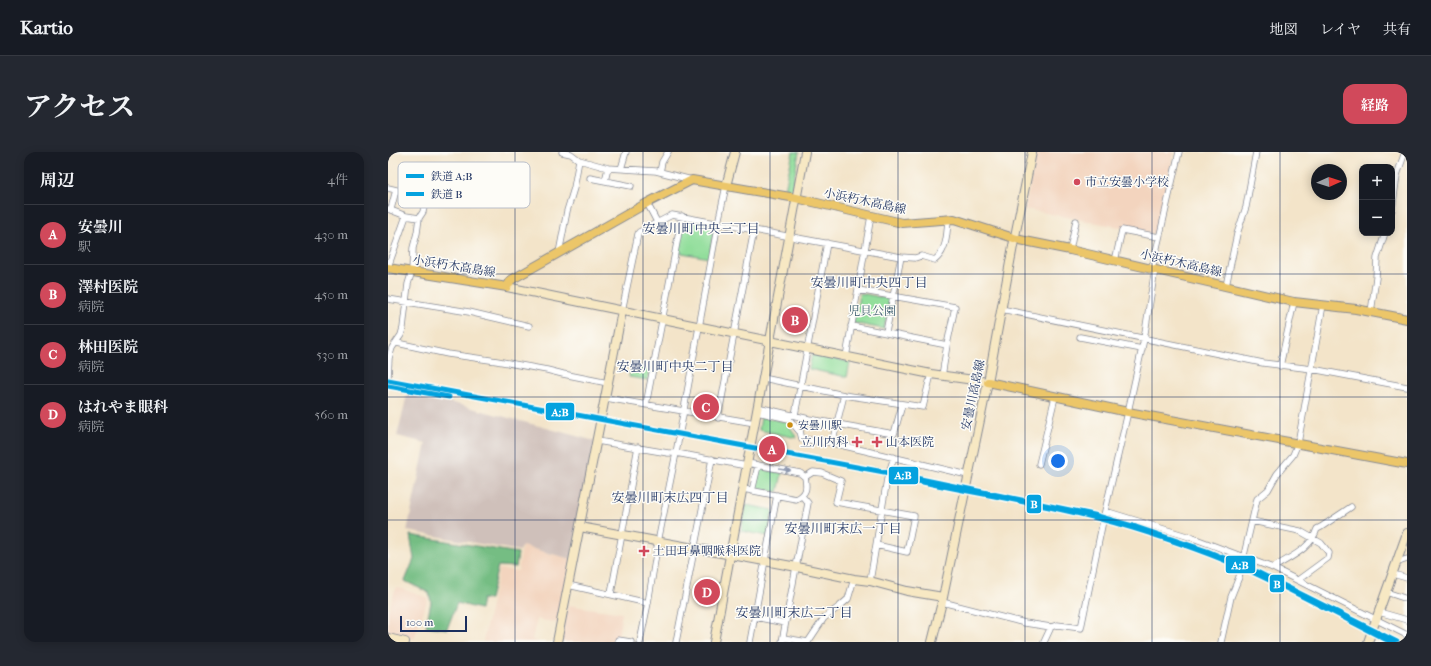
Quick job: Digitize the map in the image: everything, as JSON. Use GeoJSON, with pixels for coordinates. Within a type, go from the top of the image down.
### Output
{"type":"FeatureCollection","features":[{"type":"Feature","properties":{"kind":"main road","name":"小浜朽木高島線"},"geometry":{"type":"LineString","coordinates":[[388,267],[507,287],[511,280],[692,180],[796,198],[902,223],[954,219],[1014,239],[1070,250],[1294,302],[1372,312],[1407,319]]}},
{"type":"Feature","properties":{"kind":"main road"},"geometry":{"type":"LineString","coordinates":[[988,382],[1128,412],[1407,464]]}},
{"type":"Feature","properties":{"kind":"street"},"geometry":{"type":"LineString","coordinates":[[562,152],[570,154],[579,160],[608,168],[660,172],[692,180]]}},
{"type":"Feature","properties":{"kind":"street"},"geometry":{"type":"LineString","coordinates":[[621,169],[626,152]]}},
{"type":"Feature","properties":{"kind":"street"},"geometry":{"type":"LineString","coordinates":[[660,172],[662,162],[668,152]]}},
{"type":"Feature","properties":{"kind":"street"},"geometry":{"type":"LineString","coordinates":[[640,642],[718,223],[735,152]]}},
{"type":"Feature","properties":{"kind":"street"},"geometry":{"type":"LineString","coordinates":[[714,642],[805,152]]}},
{"type":"Feature","properties":{"kind":"street","name":"安曇川高島線"},"geometry":{"type":"LineString","coordinates":[[932,642],[943,599],[988,382],[1014,239],[1032,152]]}},
{"type":"Feature","properties":{"kind":"street"},"geometry":{"type":"LineString","coordinates":[[580,527],[730,556],[797,567],[854,580],[870,581],[943,599],[1010,621],[1051,627],[1057,625],[1081,628],[1104,511],[1142,349],[1159,237],[1179,152]]}},
{"type":"Feature","properties":{"kind":"street"},"geometry":{"type":"LineString","coordinates":[[1226,286],[1237,234],[1246,207],[1256,152]]}},
{"type":"Feature","properties":{"kind":"street"},"geometry":{"type":"LineString","coordinates":[[1393,200],[1397,175],[1405,152]]}},
{"type":"Feature","properties":{"kind":"street"},"geometry":{"type":"LineString","coordinates":[[559,253],[579,160]]}},
{"type":"Feature","properties":{"kind":"street"},"geometry":{"type":"LineString","coordinates":[[605,181],[608,168]]}},
{"type":"Feature","properties":{"kind":"street"},"geometry":{"type":"LineString","coordinates":[[590,178],[631,186]]}},
{"type":"Feature","properties":{"kind":"street"},"geometry":{"type":"LineString","coordinates":[[388,188],[396,190],[389,209],[393,212],[406,216],[419,218]]}},
{"type":"Feature","properties":{"kind":"street"},"geometry":{"type":"LineString","coordinates":[[648,203],[657,222]]}},
{"type":"Feature","properties":{"kind":"street"},"geometry":{"type":"LineString","coordinates":[[388,377],[389,358],[392,348],[397,343],[403,328],[408,284],[412,271],[413,248],[419,218],[424,208]]}},
{"type":"Feature","properties":{"kind":"street"},"geometry":{"type":"LineString","coordinates":[[558,642],[638,234],[657,222],[672,215],[901,257],[915,258],[921,256],[935,260],[942,253],[944,248],[948,219]]}},
{"type":"Feature","properties":{"kind":"street"},"geometry":{"type":"LineString","coordinates":[[388,267],[406,216]]}},
{"type":"Feature","properties":{"kind":"street"},"geometry":{"type":"LineString","coordinates":[[646,405],[682,216]]}},
{"type":"Feature","properties":{"kind":"street"},"geometry":{"type":"LineString","coordinates":[[846,356],[850,326],[871,216]]}},
{"type":"Feature","properties":{"kind":"street"},"geometry":{"type":"LineString","coordinates":[[1070,250],[1076,221]]}},
{"type":"Feature","properties":{"kind":"street"},"geometry":{"type":"LineString","coordinates":[[718,418],[754,230]]}},
{"type":"Feature","properties":{"kind":"street"},"geometry":{"type":"LineString","coordinates":[[1115,261],[1122,230],[1159,237]]}},
{"type":"Feature","properties":{"kind":"street"},"geometry":{"type":"LineString","coordinates":[[1372,312],[1377,258],[1384,236]]}},
{"type":"Feature","properties":{"kind":"street"},"geometry":{"type":"LineString","coordinates":[[795,415],[827,243]]}},
{"type":"Feature","properties":{"kind":"street"},"geometry":{"type":"LineString","coordinates":[[886,332],[901,257]]}},
{"type":"Feature","properties":{"kind":"street"},"geometry":{"type":"LineString","coordinates":[[507,287],[931,374],[988,382]]}},
{"type":"Feature","properties":{"kind":"street"},"geometry":{"type":"LineString","coordinates":[[858,290],[955,307],[942,376]]}},
{"type":"Feature","properties":{"kind":"street"},"geometry":{"type":"LineString","coordinates":[[388,299],[469,312],[529,326]]}},
{"type":"Feature","properties":{"kind":"street"},"geometry":{"type":"LineString","coordinates":[[1280,366],[1294,302]]}},
{"type":"Feature","properties":{"kind":"street"},"geometry":{"type":"LineString","coordinates":[[1221,642],[1231,597],[1239,577],[1257,499],[1268,490],[1277,474],[1293,455],[1298,443],[1323,305]]}},
{"type":"Feature","properties":{"kind":"street"},"geometry":{"type":"LineString","coordinates":[[1002,309],[1241,359],[1280,366],[1312,369],[1407,387]]}},
{"type":"Feature","properties":{"kind":"street"},"geometry":{"type":"LineString","coordinates":[[850,326],[947,345]]}},
{"type":"Feature","properties":{"kind":"street"},"geometry":{"type":"LineString","coordinates":[[1080,337],[1142,349]]}},
{"type":"Feature","properties":{"kind":"street"},"geometry":{"type":"LineString","coordinates":[[397,343],[448,354],[533,367],[608,383]]}},
{"type":"Feature","properties":{"kind":"street"},"geometry":{"type":"LineString","coordinates":[[763,378],[844,395],[923,407],[931,374]]}},
{"type":"Feature","properties":{"kind":"street"},"geometry":{"type":"LineString","coordinates":[[832,443],[844,395]]}},
{"type":"Feature","properties":{"kind":"street"},"geometry":{"type":"LineString","coordinates":[[1039,464],[1055,397]]}},
{"type":"Feature","properties":{"kind":"street"},"geometry":{"type":"LineString","coordinates":[[606,398],[754,423]]}},
{"type":"Feature","properties":{"kind":"street"},"geometry":{"type":"LineString","coordinates":[[757,410],[795,415],[809,419],[894,434],[902,405]]}},
{"type":"Feature","properties":{"kind":"street"},"geometry":{"type":"LineString","coordinates":[[757,410],[790,419],[799,430],[802,440],[832,443],[968,475]]}},
{"type":"Feature","properties":{"kind":"street"},"geometry":{"type":"LineString","coordinates":[[799,430],[802,422],[809,419]]}},
{"type":"Feature","properties":{"kind":"street"},"geometry":{"type":"LineString","coordinates":[[597,441],[668,453],[676,452],[800,473],[805,477],[806,484],[805,493],[796,499],[743,489]]}},
{"type":"Feature","properties":{"kind":"street"},"geometry":{"type":"LineString","coordinates":[[611,594],[638,447]]}},
{"type":"Feature","properties":{"kind":"street"},"geometry":{"type":"LineString","coordinates":[[870,581],[887,479],[894,457]]}},
{"type":"Feature","properties":{"kind":"street"},"geometry":{"type":"LineString","coordinates":[[676,642],[696,549],[712,459]]}},
{"type":"Feature","properties":{"kind":"street"},"geometry":{"type":"LineString","coordinates":[[752,491],[758,466]]}},
{"type":"Feature","properties":{"kind":"street"},"geometry":{"type":"LineString","coordinates":[[805,477],[813,472],[841,481],[836,502],[914,516],[907,552],[876,545]]}},
{"type":"Feature","properties":{"kind":"street"},"geometry":{"type":"LineString","coordinates":[[750,642],[777,495]]}},
{"type":"Feature","properties":{"kind":"street"},"geometry":{"type":"LineString","coordinates":[[802,496],[808,503],[783,640],[808,642],[824,618],[848,599],[854,580]]}},
{"type":"Feature","properties":{"kind":"street"},"geometry":{"type":"LineString","coordinates":[[1273,568],[1306,547],[1313,539],[1317,529],[1351,507]]}},
{"type":"Feature","properties":{"kind":"street"},"geometry":{"type":"LineString","coordinates":[[1104,511],[1193,538],[1273,568],[1407,635]]}},
{"type":"Feature","properties":{"kind":"street"},"geometry":{"type":"LineString","coordinates":[[1252,521],[1300,531],[1321,543],[1329,553],[1328,558],[1298,580]]}},
{"type":"Feature","properties":{"kind":"street"},"geometry":{"type":"LineString","coordinates":[[1368,642],[1407,533]]}},
{"type":"Feature","properties":{"kind":"street"},"geometry":{"type":"LineString","coordinates":[[1396,563],[1407,559]]}},
{"type":"Feature","properties":{"kind":"street"},"geometry":{"type":"LineString","coordinates":[[1393,574],[1407,578]]}},
{"type":"Feature","properties":{"kind":"street"},"geometry":{"type":"LineString","coordinates":[[568,585],[648,602]]}},
{"type":"Feature","properties":{"kind":"street"},"geometry":{"type":"LineString","coordinates":[[1386,592],[1407,599]]}},
{"type":"Feature","properties":{"kind":"street"},"geometry":{"type":"LineString","coordinates":[[1379,612],[1407,620]]}},
{"type":"Feature","properties":{"kind":"street"},"geometry":{"type":"LineString","coordinates":[[755,617],[785,623]]}},
{"type":"Feature","properties":{"kind":"street"},"geometry":{"type":"LineString","coordinates":[[1044,642],[1051,627]]}},
{"type":"Feature","properties":{"kind":"street"},"geometry":{"type":"LineString","coordinates":[[388,638],[405,642]]}},
{"type":"Feature","properties":{"kind":"street"},"geometry":{"type":"LineString","coordinates":[[618,640],[631,642]]}},
{"type":"Feature","properties":{"kind":"shaded area"},"geometry":{"type":"Polygon","coordinates":[[[1036,152],[1174,152],[1155,234],[1025,209],[1036,152]]]}},
{"type":"Feature","properties":{"kind":"shaded area"},"geometry":{"type":"Polygon","coordinates":[[[408,391],[595,441],[571,559],[522,546],[520,551],[407,531],[426,443],[397,436],[408,391]]]}},
{"type":"Feature","properties":{"kind":"shaded area"},"geometry":{"type":"Polygon","coordinates":[[[522,546],[571,559],[558,623],[537,619],[532,640],[540,642],[483,642],[499,569],[518,571],[522,546]]]}},
{"type":"Feature","properties":{"kind":"shaded area"},"geometry":{"type":"Polygon","coordinates":[[[396,587],[428,598],[414,639],[388,631],[388,611],[396,587]]]}},
{"type":"Feature","properties":{"kind":"shaded area"},"geometry":{"type":"Polygon","coordinates":[[[568,605],[622,613],[617,642],[561,642],[568,605]]]}},
{"type":"Feature","properties":{"kind":"green space"},"geometry":{"type":"Polygon","coordinates":[[[793,152],[799,152],[792,190],[785,189],[793,152]]]}},
{"type":"Feature","properties":{"kind":"green space"},"geometry":{"type":"Polygon","coordinates":[[[683,218],[715,224],[709,258],[677,252],[683,218]]]}},
{"type":"Feature","properties":{"kind":"green space","name":"児貝公園"},"geometry":{"type":"Polygon","coordinates":[[[860,293],[890,299],[884,329],[853,323],[860,293]]]}},
{"type":"Feature","properties":{"kind":"green space"},"geometry":{"type":"Polygon","coordinates":[[[812,354],[850,362],[847,377],[809,369],[812,354]]]}},
{"type":"Feature","properties":{"kind":"green space"},"geometry":{"type":"Polygon","coordinates":[[[631,365],[650,369],[648,380],[629,377],[631,365]]]}},
{"type":"Feature","properties":{"kind":"green space"},"geometry":{"type":"Polygon","coordinates":[[[761,417],[787,422],[797,438],[759,430],[761,417]]]}},
{"type":"Feature","properties":{"kind":"green space"},"geometry":{"type":"Polygon","coordinates":[[[759,469],[782,473],[778,492],[756,488],[759,469]]]}},
{"type":"Feature","properties":{"kind":"green space"},"geometry":{"type":"Polygon","coordinates":[[[746,505],[773,510],[768,536],[741,531],[746,505]]]}},
{"type":"Feature","properties":{"kind":"green space"},"geometry":{"type":"Polygon","coordinates":[[[410,535],[518,553],[516,567],[498,566],[490,599],[482,599],[480,609],[457,603],[447,629],[426,626],[431,602],[429,593],[405,581],[414,559],[410,535]]]}},
{"type":"Feature","properties":{"kind":"rail line","name":"A;B"},"geometry":{"type":"LineString","coordinates":[[388,380],[911,477],[1094,515],[1136,527],[1207,551],[1251,569],[1397,642]]}},
{"type":"Feature","properties":{"kind":"rail line","name":"B"},"geometry":{"type":"LineString","coordinates":[[388,386],[449,397]]}},
{"type":"Feature","properties":{"kind":"rail line","name":"B"},"geometry":{"type":"LineString","coordinates":[[908,479],[1077,513],[1162,537],[1207,553],[1250,571],[1391,642]]}},
{"type":"Feature","properties":{"kind":"place","name":"市立安曇小学校"},"geometry":{"type":"Point","coordinates":[1077,182]}},
{"type":"Feature","properties":{"kind":"place","name":"澤村医院"},"geometry":{"type":"Point","coordinates":[795,320]}},
{"type":"Feature","properties":{"kind":"place","name":"林田医院"},"geometry":{"type":"Point","coordinates":[706,407]}},
{"type":"Feature","properties":{"kind":"place","name":"安曇川駅"},"geometry":{"type":"Point","coordinates":[790,425]}},
{"type":"Feature","properties":{"kind":"place","name":"立川内科"},"geometry":{"type":"Point","coordinates":[857,442]}},
{"type":"Feature","properties":{"kind":"place","name":"山本医院"},"geometry":{"type":"Point","coordinates":[877,442]}},
{"type":"Feature","properties":{"kind":"place","name":"安曇川"},"geometry":{"type":"Point","coordinates":[772,449]}},
{"type":"Feature","properties":{"kind":"place","name":"土田耳鼻咽喉科医院"},"geometry":{"type":"Point","coordinates":[644,551]}},
{"type":"Feature","properties":{"kind":"place","name":"はれやま眼科"},"geometry":{"type":"Point","coordinates":[707,592]}},
{"type":"Feature","properties":{"kind":"district","name":"安曇川町中央三丁目"},"geometry":{"type":"Point","coordinates":[701,228]}},
{"type":"Feature","properties":{"kind":"district","name":"安曇川町中央四丁目"},"geometry":{"type":"Point","coordinates":[869,282]}},
{"type":"Feature","properties":{"kind":"district","name":"安曇川町中央二丁目"},"geometry":{"type":"Point","coordinates":[675,366]}},
{"type":"Feature","properties":{"kind":"district","name":"安曇川町末広四丁目"},"geometry":{"type":"Point","coordinates":[670,497]}},
{"type":"Feature","properties":{"kind":"district","name":"安曇川町末広一丁目"},"geometry":{"type":"Point","coordinates":[843,528]}},
{"type":"Feature","properties":{"kind":"district","name":"安曇川町末広二丁目"},"geometry":{"type":"Point","coordinates":[794,612]}}]}
